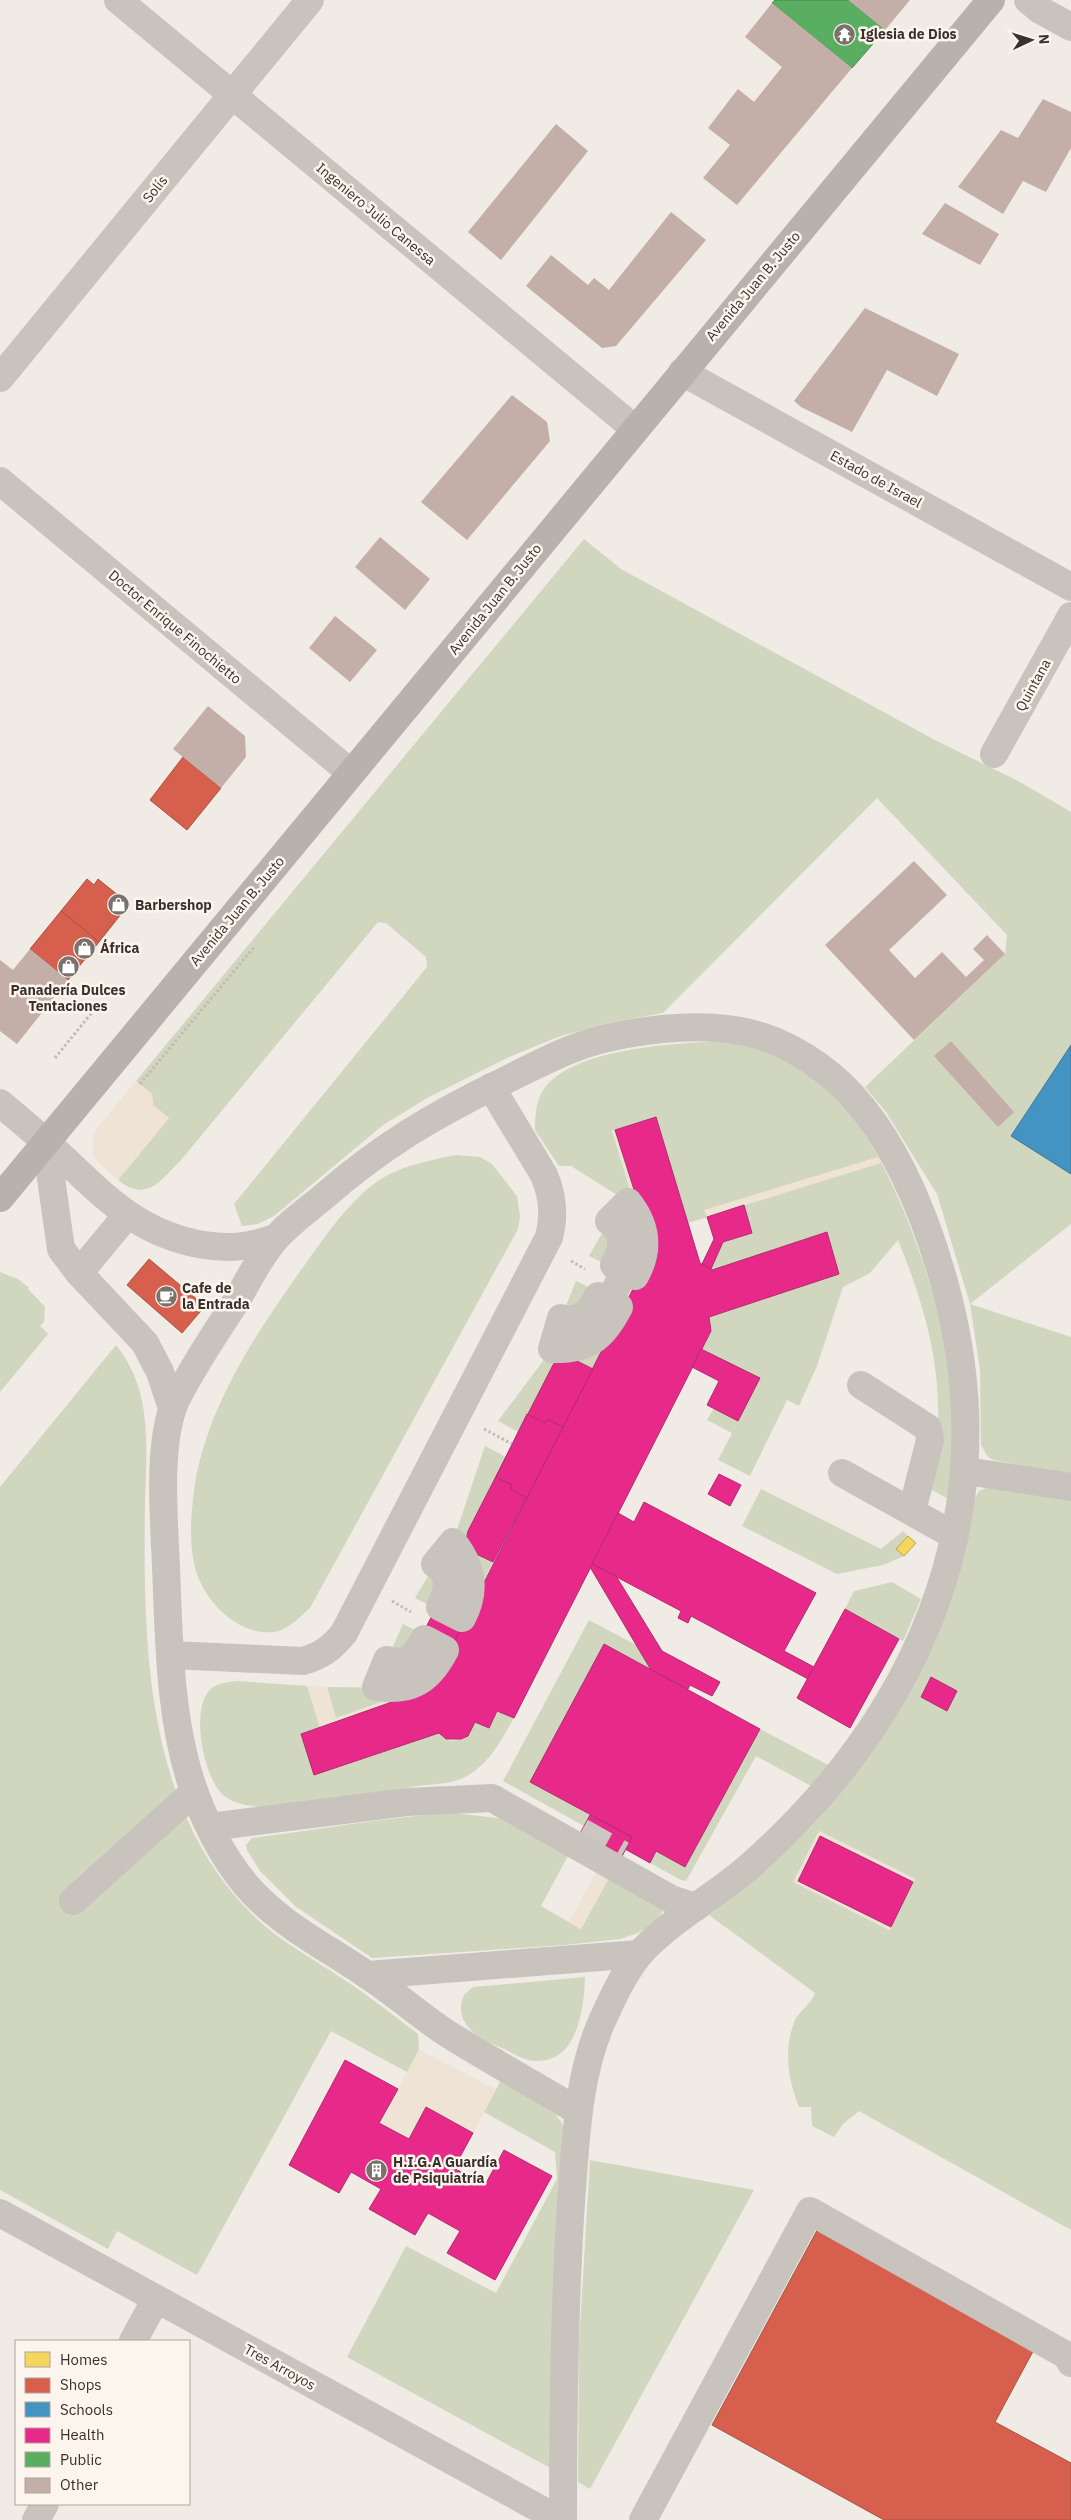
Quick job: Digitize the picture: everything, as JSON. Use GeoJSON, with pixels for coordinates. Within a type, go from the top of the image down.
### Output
{"type":"FeatureCollection","features":[{"type":"Feature","properties":{"kind":"main road","name":"Avenida Juan B. Justo"},"geometry":{"type":"LineString","coordinates":[[0,1198],[991,0]]}},
{"type":"Feature","properties":{"kind":"street","name":"Ingeniero Julio Canessa"},"geometry":{"type":"LineString","coordinates":[[118,0],[635,429]]}},
{"type":"Feature","properties":{"kind":"street","name":"Solís"},"geometry":{"type":"LineString","coordinates":[[0,378],[310,0]]}},
{"type":"Feature","properties":{"kind":"street"},"geometry":{"type":"LineString","coordinates":[[1028,0],[1040,10],[1071,27]]}},
{"type":"Feature","properties":{"kind":"street","name":"Estado de Israel"},"geometry":{"type":"LineString","coordinates":[[682,372],[1071,587]]}},
{"type":"Feature","properties":{"kind":"street","name":"Doctor Enrique Finochietto"},"geometry":{"type":"LineString","coordinates":[[0,481],[351,773]]}},
{"type":"Feature","properties":{"kind":"street","name":"Quintana"},"geometry":{"type":"LineString","coordinates":[[994,754],[1071,616]]}},
{"type":"Feature","properties":{"kind":"street"},"geometry":{"type":"LineString","coordinates":[[562,2520],[564,2346],[578,2111],[587,2067],[599,2026],[639,1954],[684,1903],[751,1865],[796,1822],[848,1764],[895,1689],[921,1642],[937,1601],[955,1536],[966,1471],[966,1399],[962,1363],[951,1308],[928,1232],[914,1196],[892,1153],[869,1116],[832,1075],[792,1048],[773,1039],[734,1028],[689,1026],[611,1036],[578,1046],[442,1112],[380,1150],[275,1238],[172,1408],[164,1464],[164,1525],[170,1656],[180,1736],[194,1792],[210,1827],[240,1876],[272,1911],[298,1931],[368,1975],[443,2030],[578,2111]]}},
{"type":"Feature","properties":{"kind":"street"},"geometry":{"type":"LineString","coordinates":[[170,1656],[303,1661],[318,1657],[332,1648],[344,1634],[549,1237],[553,1222],[550,1188],[491,1087]]}},
{"type":"Feature","properties":{"kind":"street"},"geometry":{"type":"LineString","coordinates":[[0,1103],[104,1197],[128,1215],[162,1235],[217,1247],[236,1248],[256,1245],[275,1238]]}},
{"type":"Feature","properties":{"kind":"street"},"geometry":{"type":"LineString","coordinates":[[46,1143],[61,1248],[79,1273],[145,1343],[160,1372],[172,1408]]}},
{"type":"Feature","properties":{"kind":"street"},"geometry":{"type":"LineString","coordinates":[[556,1333],[585,1330],[598,1320],[609,1302],[633,1253],[634,1238],[630,1223],[619,1211]]}},
{"type":"Feature","properties":{"kind":"street"},"geometry":{"type":"LineString","coordinates":[[79,1273],[128,1215]]}},
{"type":"Feature","properties":{"kind":"street"},"geometry":{"type":"LineString","coordinates":[[861,1385],[928,1428],[930,1440],[912,1511]]}},
{"type":"Feature","properties":{"kind":"street"},"geometry":{"type":"LineString","coordinates":[[966,1471],[1071,1487]]}},
{"type":"Feature","properties":{"kind":"street"},"geometry":{"type":"LineString","coordinates":[[842,1473],[955,1536]]}},
{"type":"Feature","properties":{"kind":"street"},"geometry":{"type":"LineString","coordinates":[[381,1674],[400,1674],[415,1669],[423,1664],[436,1645],[452,1613],[440,1607],[448,1584],[444,1572],[435,1564],[444,1552]]}},
{"type":"Feature","properties":{"kind":"street"},"geometry":{"type":"LineString","coordinates":[[73,1901],[194,1792]]}},
{"type":"Feature","properties":{"kind":"street"},"geometry":{"type":"LineString","coordinates":[[492,1798],[684,1903]]}},
{"type":"Feature","properties":{"kind":"street"},"geometry":{"type":"LineString","coordinates":[[210,1827],[407,1802],[492,1798],[526,1801],[581,1832]]}},
{"type":"Feature","properties":{"kind":"street"},"geometry":{"type":"LineString","coordinates":[[622,1855],[678,1886],[684,1903]]}},
{"type":"Feature","properties":{"kind":"street"},"geometry":{"type":"LineString","coordinates":[[368,1975],[639,1954]]}},
{"type":"Feature","properties":{"kind":"street"},"geometry":{"type":"LineString","coordinates":[[643,2520],[810,2212],[1066,2355],[1071,2363]]}},
{"type":"Feature","properties":{"kind":"street","name":"Tres Arroyos"},"geometry":{"type":"LineString","coordinates":[[0,2213],[562,2520]]}},
{"type":"Feature","properties":{"kind":"street"},"geometry":{"type":"LineString","coordinates":[[134,2340],[156,2299]]}},
{"type":"Feature","properties":{"kind":"street"},"geometry":{"type":"LineString","coordinates":[[36,2520],[44,2505]]}},
{"type":"Feature","properties":{"kind":"path"},"geometry":{"type":"LineString","coordinates":[[140,1084],[255,946]]}},
{"type":"Feature","properties":{"kind":"path"},"geometry":{"type":"LineString","coordinates":[[55,1058],[94,1010]]}},
{"type":"Feature","properties":{"kind":"path"},"geometry":{"type":"LineString","coordinates":[[492,1433],[512,1444]]}},
{"type":"Feature","properties":{"kind":"green space"},"geometry":{"type":"Polygon","coordinates":[[[584,539],[621,569],[935,740],[1020,782],[1071,812],[1071,1045],[1011,1136],[1071,1174],[1071,1224],[970,1304],[937,1194],[886,1112],[865,1087],[1005,954],[1007,935],[877,798],[663,1013],[608,1023],[558,1037],[507,1058],[429,1097],[383,1125],[274,1216],[258,1224],[242,1226],[234,1204],[427,967],[426,957],[386,923],[378,922],[181,1160],[159,1182],[145,1189],[137,1190],[128,1187],[118,1180],[169,1118],[153,1105],[152,1094],[136,1081],[584,539]]]}},
{"type":"Feature","properties":{"kind":"green space"},"geometry":{"type":"Polygon","coordinates":[[[719,1041],[747,1046],[784,1059],[802,1069],[826,1087],[851,1115],[875,1152],[897,1195],[916,1242],[932,1290],[944,1338],[951,1382],[954,1420],[948,1499],[927,1487],[934,1464],[938,1422],[938,1395],[935,1369],[925,1317],[898,1240],[870,1273],[843,1287],[817,1366],[799,1406],[787,1400],[750,1476],[718,1460],[732,1433],[707,1420],[714,1408],[759,1378],[701,1349],[711,1331],[709,1317],[839,1274],[827,1232],[712,1270],[723,1242],[752,1233],[744,1206],[688,1223],[656,1117],[612,1131],[640,1221],[628,1202],[571,1166],[559,1166],[535,1130],[537,1107],[540,1096],[546,1086],[561,1073],[580,1063],[627,1050],[719,1041]]]}},
{"type":"Feature","properties":{"kind":"green space"},"geometry":{"type":"Polygon","coordinates":[[[456,1155],[480,1157],[492,1164],[517,1196],[520,1216],[518,1229],[310,1608],[293,1623],[278,1631],[259,1632],[245,1628],[233,1621],[222,1611],[204,1588],[198,1576],[191,1546],[193,1500],[200,1460],[209,1430],[222,1400],[236,1371],[270,1315],[329,1231],[355,1200],[375,1183],[394,1172],[456,1155]]]}},
{"type":"Feature","properties":{"kind":"green space"},"geometry":{"type":"Polygon","coordinates":[[[609,1221],[609,1266],[589,1256],[609,1221]]]}},
{"type":"Feature","properties":{"kind":"green space"},"geometry":{"type":"Polygon","coordinates":[[[0,1272],[18,1279],[29,1288],[45,1307],[44,1322],[40,1326],[48,1334],[0,1392],[0,1272]]]}},
{"type":"Feature","properties":{"kind":"green space"},"geometry":{"type":"Polygon","coordinates":[[[576,1281],[597,1291],[561,1318],[576,1281]]]}},
{"type":"Feature","properties":{"kind":"green space"},"geometry":{"type":"Polygon","coordinates":[[[970,1304],[1071,1337],[1071,1475],[993,1460],[988,1457],[981,1445],[980,1370],[970,1304]]]}},
{"type":"Feature","properties":{"kind":"green space"},"geometry":{"type":"Polygon","coordinates":[[[623,1309],[593,1369],[556,1361],[518,1432],[498,1421],[552,1349],[623,1309]]]}},
{"type":"Feature","properties":{"kind":"green space"},"geometry":{"type":"Polygon","coordinates":[[[116,1345],[128,1363],[137,1382],[142,1402],[146,1442],[145,1557],[150,1666],[157,1719],[170,1772],[188,1821],[214,1868],[248,1910],[281,1939],[362,1992],[418,2034],[419,2050],[407,2072],[331,2031],[197,2275],[117,2231],[108,2249],[0,2190],[0,1487],[116,1345]]]}},
{"type":"Feature","properties":{"kind":"green space"},"geometry":{"type":"Polygon","coordinates":[[[485,1446],[506,1457],[466,1536],[466,1541],[471,1549],[493,1562],[465,1620],[453,1542],[485,1446]]]}},
{"type":"Feature","properties":{"kind":"green space"},"geometry":{"type":"Polygon","coordinates":[[[988,1487],[1071,1499],[1071,2230],[859,2111],[843,2124],[834,2137],[812,2126],[811,2107],[799,2107],[795,2096],[788,2064],[788,2053],[791,2031],[795,2020],[815,1993],[709,1915],[751,1883],[811,1827],[857,1772],[893,1714],[963,1555],[974,1500],[979,1491],[988,1487]],[[819,1831],[794,1882],[890,1930],[915,1879],[819,1831]]]}},
{"type":"Feature","properties":{"kind":"green space"},"geometry":{"type":"Polygon","coordinates":[[[761,1489],[881,1549],[903,1531],[908,1536],[904,1556],[883,1565],[837,1574],[742,1526],[761,1489]]]}},
{"type":"Feature","properties":{"kind":"green space"},"geometry":{"type":"Polygon","coordinates":[[[435,1564],[436,1609],[415,1598],[435,1564]]]}},
{"type":"Feature","properties":{"kind":"green space"},"geometry":{"type":"Polygon","coordinates":[[[892,1582],[921,1599],[903,1641],[845,1609],[854,1591],[892,1582]]]}},
{"type":"Feature","properties":{"kind":"green space"},"geometry":{"type":"Polygon","coordinates":[[[589,1620],[636,1645],[651,1670],[531,1782],[590,1815],[584,1826],[503,1781],[589,1620]]]}},
{"type":"Feature","properties":{"kind":"green space"},"geometry":{"type":"Polygon","coordinates":[[[403,1624],[423,1634],[387,1660],[403,1624]]]}},
{"type":"Feature","properties":{"kind":"green space"},"geometry":{"type":"Polygon","coordinates":[[[237,1681],[307,1686],[320,1727],[301,1734],[315,1775],[439,1733],[444,1738],[454,1741],[464,1736],[475,1722],[489,1728],[497,1711],[514,1718],[487,1760],[463,1778],[444,1783],[392,1790],[317,1804],[279,1807],[252,1806],[231,1800],[219,1790],[212,1778],[202,1745],[201,1711],[205,1697],[215,1686],[237,1681]]]}},
{"type":"Feature","properties":{"kind":"green space"},"geometry":{"type":"Polygon","coordinates":[[[327,1687],[422,1688],[336,1718],[327,1687]]]}},
{"type":"Feature","properties":{"kind":"green space"},"geometry":{"type":"Polygon","coordinates":[[[760,1729],[828,1765],[811,1786],[756,1756],[686,1881],[650,1863],[656,1851],[686,1866],[760,1729]]]}},
{"type":"Feature","properties":{"kind":"green space"},"geometry":{"type":"Polygon","coordinates":[[[453,1813],[515,1820],[570,1852],[541,1906],[581,1929],[611,1874],[667,1905],[655,1923],[638,1933],[620,1939],[564,1945],[372,1958],[295,1906],[260,1871],[246,1845],[252,1838],[453,1813]]]}},
{"type":"Feature","properties":{"kind":"green space"},"geometry":{"type":"Polygon","coordinates":[[[585,1977],[583,2003],[576,2031],[570,2043],[561,2053],[550,2059],[532,2061],[524,2059],[488,2042],[469,2029],[462,2017],[461,2006],[464,1995],[473,1987],[585,1977]]]}},
{"type":"Feature","properties":{"kind":"green space"},"geometry":{"type":"Polygon","coordinates":[[[501,2080],[552,2110],[562,2123],[566,2140],[554,2470],[347,2357],[406,2246],[496,2293],[557,2179],[555,2152],[484,2112],[501,2080]]]}},
{"type":"Feature","properties":{"kind":"green space"},"geometry":{"type":"Polygon","coordinates":[[[590,2160],[754,2190],[590,2489],[578,2482],[579,2345],[590,2160]]]}},
{"type":"Feature","properties":{"kind":"shaded area"},"geometry":{"type":"Polygon","coordinates":[[[136,1081],[152,1095],[153,1105],[169,1118],[118,1180],[93,1157],[93,1137],[95,1131],[136,1081]]]}},
{"type":"Feature","properties":{"kind":"shaded area"},"geometry":{"type":"Polygon","coordinates":[[[615,1130],[651,1243],[644,1234],[612,1131],[615,1130]]]}},
{"type":"Feature","properties":{"kind":"shaded area"},"geometry":{"type":"Polygon","coordinates":[[[878,1157],[881,1163],[707,1217],[704,1210],[878,1157]]]}},
{"type":"Feature","properties":{"kind":"shaded area"},"geometry":{"type":"Polygon","coordinates":[[[307,1686],[327,1687],[336,1718],[432,1686],[428,1693],[423,1691],[320,1727],[307,1686]]]}},
{"type":"Feature","properties":{"kind":"shaded area"},"geometry":{"type":"Polygon","coordinates":[[[819,1831],[915,1879],[913,1882],[820,1836],[798,1881],[891,1927],[889,1930],[793,1882],[819,1831]]]}},
{"type":"Feature","properties":{"kind":"shaded area"},"geometry":{"type":"Polygon","coordinates":[[[599,1867],[611,1874],[581,1929],[569,1922],[599,1867]]]}},
{"type":"Feature","properties":{"kind":"shaded area"},"geometry":{"type":"Polygon","coordinates":[[[419,2050],[496,2089],[473,2133],[426,2107],[409,2139],[379,2123],[419,2050]]]}},
{"type":"Feature","properties":{"kind":"building: Homes"},"geometry":{"type":"Polygon","coordinates":[[[908,1536],[916,1543],[904,1556],[896,1549],[908,1536]]]}},
{"type":"Feature","properties":{"kind":"building: Shops"},"geometry":{"type":"Polygon","coordinates":[[[183,757],[221,788],[187,830],[150,800],[183,757]]]}},
{"type":"Feature","properties":{"kind":"building: Shops"},"geometry":{"type":"Polygon","coordinates":[[[87,879],[94,885],[98,879],[129,904],[99,942],[61,911],[87,879]]]}},
{"type":"Feature","properties":{"kind":"building: Shops"},"geometry":{"type":"Polygon","coordinates":[[[61,911],[99,942],[68,980],[30,949],[61,911]]]}},
{"type":"Feature","properties":{"kind":"building: Shops","name":"Cafe de la Entrada"},"geometry":{"type":"Polygon","coordinates":[[[149,1259],[205,1306],[182,1333],[127,1285],[149,1259]]]}},
{"type":"Feature","properties":{"kind":"building: Shops"},"geometry":{"type":"Polygon","coordinates":[[[821,2223],[1038,2342],[995,2422],[1071,2463],[1071,2520],[884,2520],[712,2425],[821,2223]]]}},
{"type":"Feature","properties":{"kind":"building: Schools"},"geometry":{"type":"Polygon","coordinates":[[[1071,1045],[1071,1174],[1011,1136],[1071,1045]]]}},
{"type":"Feature","properties":{"kind":"building: Health"},"geometry":{"type":"Polygon","coordinates":[[[656,1117],[700,1263],[712,1270],[827,1232],[839,1274],[709,1317],[711,1331],[514,1718],[497,1711],[489,1728],[475,1722],[468,1736],[461,1739],[446,1739],[439,1733],[314,1775],[301,1734],[423,1691],[428,1693],[639,1277],[651,1243],[615,1130],[656,1117]]]}},
{"type":"Feature","properties":{"kind":"building: Health"},"geometry":{"type":"Polygon","coordinates":[[[744,1205],[752,1233],[723,1242],[711,1269],[702,1264],[714,1239],[707,1217],[744,1205]]]}},
{"type":"Feature","properties":{"kind":"building: Health"},"geometry":{"type":"Polygon","coordinates":[[[701,1349],[760,1378],[738,1421],[707,1405],[719,1381],[692,1367],[701,1349]]]}},
{"type":"Feature","properties":{"kind":"building: Health"},"geometry":{"type":"Polygon","coordinates":[[[571,1358],[593,1369],[493,1562],[474,1553],[466,1540],[468,1531],[553,1365],[556,1361],[571,1358]]]}},
{"type":"Feature","properties":{"kind":"building: Health"},"geometry":{"type":"Polygon","coordinates":[[[527,1414],[545,1423],[547,1419],[563,1427],[527,1498],[510,1489],[512,1485],[496,1477],[527,1414]]]}},
{"type":"Feature","properties":{"kind":"building: Health"},"geometry":{"type":"Polygon","coordinates":[[[719,1474],[741,1485],[730,1506],[708,1494],[719,1474]]]}},
{"type":"Feature","properties":{"kind":"building: Health"},"geometry":{"type":"Polygon","coordinates":[[[644,1502],[816,1593],[784,1651],[814,1667],[808,1679],[691,1616],[688,1623],[678,1618],[681,1611],[592,1564],[618,1513],[634,1522],[644,1502]]]}},
{"type":"Feature","properties":{"kind":"building: Health"},"geometry":{"type":"Polygon","coordinates":[[[592,1564],[616,1576],[662,1651],[720,1682],[712,1696],[690,1685],[688,1689],[651,1670],[590,1567],[592,1564]]]}},
{"type":"Feature","properties":{"kind":"building: Health"},"geometry":{"type":"Polygon","coordinates":[[[437,1606],[465,1620],[449,1652],[421,1637],[437,1606]]]}},
{"type":"Feature","properties":{"kind":"building: Health"},"geometry":{"type":"Polygon","coordinates":[[[845,1609],[899,1639],[850,1728],[797,1698],[845,1609]]]}},
{"type":"Feature","properties":{"kind":"building: Health"},"geometry":{"type":"Polygon","coordinates":[[[604,1644],[760,1729],[685,1867],[656,1851],[650,1863],[625,1849],[632,1837],[530,1782],[604,1644]]]}},
{"type":"Feature","properties":{"kind":"building: Health"},"geometry":{"type":"Polygon","coordinates":[[[931,1677],[957,1691],[947,1711],[921,1697],[931,1677]]]}},
{"type":"Feature","properties":{"kind":"building: Health"},"geometry":{"type":"Polygon","coordinates":[[[590,1815],[632,1837],[619,1862],[570,1852],[590,1815]]]}},
{"type":"Feature","properties":{"kind":"building: Health"},"geometry":{"type":"Polygon","coordinates":[[[820,1836],[913,1882],[891,1927],[798,1881],[820,1836]]]}},
{"type":"Feature","properties":{"kind":"building: Health","name":"H.I.G.A Guardía de Psiquiatría"},"geometry":{"type":"Polygon","coordinates":[[[345,2060],[398,2089],[379,2123],[409,2139],[426,2107],[473,2133],[454,2168],[485,2185],[504,2150],[552,2176],[495,2280],[447,2253],[460,2231],[428,2213],[415,2235],[369,2209],[381,2189],[351,2172],[339,2193],[289,2165],[345,2060]]]}},
{"type":"Feature","properties":{"kind":"building: Public"},"geometry":{"type":"Polygon","coordinates":[[[775,0],[848,0],[885,30],[852,68],[772,3],[775,0]]]}},
{"type":"Feature","properties":{"kind":"building: Other"},"geometry":{"type":"Polygon","coordinates":[[[848,0],[910,0],[885,30],[848,0]]]}},
{"type":"Feature","properties":{"kind":"building: Other"},"geometry":{"type":"Polygon","coordinates":[[[772,3],[852,68],[737,205],[703,178],[730,145],[708,128],[738,89],[754,102],[782,67],[745,37],[772,3]]]}},
{"type":"Feature","properties":{"kind":"building: Other"},"geometry":{"type":"Polygon","coordinates":[[[1043,99],[1071,112],[1071,148],[1046,192],[1023,181],[1003,214],[958,187],[1001,130],[1018,138],[1043,99]]]}},
{"type":"Feature","properties":{"kind":"building: Other"},"geometry":{"type":"Polygon","coordinates":[[[556,124],[588,151],[501,260],[468,232],[556,124]]]}},
{"type":"Feature","properties":{"kind":"building: Other"},"geometry":{"type":"Polygon","coordinates":[[[945,203],[999,234],[980,265],[922,234],[945,203]]]}},
{"type":"Feature","properties":{"kind":"building: Other"},"geometry":{"type":"Polygon","coordinates":[[[671,212],[706,240],[616,346],[602,348],[526,286],[551,255],[588,285],[594,278],[609,290],[671,212]]]}},
{"type":"Feature","properties":{"kind":"building: Other"},"geometry":{"type":"Polygon","coordinates":[[[865,308],[959,354],[937,396],[887,370],[852,432],[801,407],[794,401],[865,308]]]}},
{"type":"Feature","properties":{"kind":"building: Other"},"geometry":{"type":"Polygon","coordinates":[[[512,395],[547,422],[550,441],[467,540],[421,502],[512,395]]]}},
{"type":"Feature","properties":{"kind":"building: Other"},"geometry":{"type":"Polygon","coordinates":[[[380,537],[430,579],[405,610],[355,567],[380,537]]]}},
{"type":"Feature","properties":{"kind":"building: Other"},"geometry":{"type":"Polygon","coordinates":[[[335,616],[377,650],[350,682],[309,648],[335,616]]]}},
{"type":"Feature","properties":{"kind":"building: Other"},"geometry":{"type":"Polygon","coordinates":[[[208,706],[245,736],[246,757],[221,788],[173,749],[208,706]]]}},
{"type":"Feature","properties":{"kind":"building: Other"},"geometry":{"type":"Polygon","coordinates":[[[914,861],[947,895],[889,950],[915,978],[942,952],[966,977],[984,960],[973,949],[987,935],[1005,954],[914,1040],[825,945],[914,861]]]}},
{"type":"Feature","properties":{"kind":"building: Other"},"geometry":{"type":"Polygon","coordinates":[[[30,949],[68,980],[17,1044],[0,1031],[0,960],[13,970],[30,949]]]}},
{"type":"Feature","properties":{"kind":"building: Other"},"geometry":{"type":"Polygon","coordinates":[[[951,1041],[1014,1112],[998,1127],[934,1056],[951,1041]]]}},
{"type":"Feature","properties":{"kind":"tunnel"},"geometry":{"type":"LineString","coordinates":[[581,1832],[622,1855]]}},
{"type":"Feature","properties":{"kind":"place","name":"Iglesia de Dios"},"geometry":{"type":"Point","coordinates":[844,34]}},
{"type":"Feature","properties":{"kind":"place","name":"Barbershop"},"geometry":{"type":"Point","coordinates":[119,905]}},
{"type":"Feature","properties":{"kind":"place","name":"África"},"geometry":{"type":"Point","coordinates":[84,948]}},
{"type":"Feature","properties":{"kind":"place","name":"Panadería Dulces Tentaciones"},"geometry":{"type":"Point","coordinates":[68,967]}},
{"type":"Feature","properties":{"kind":"place","name":"Cafe de la Entrada"},"geometry":{"type":"Point","coordinates":[166,1296]}},
{"type":"Feature","properties":{"kind":"place","name":"H.I.G.A Guardía de Psiquiatría"},"geometry":{"type":"Point","coordinates":[377,2170]}}]}
